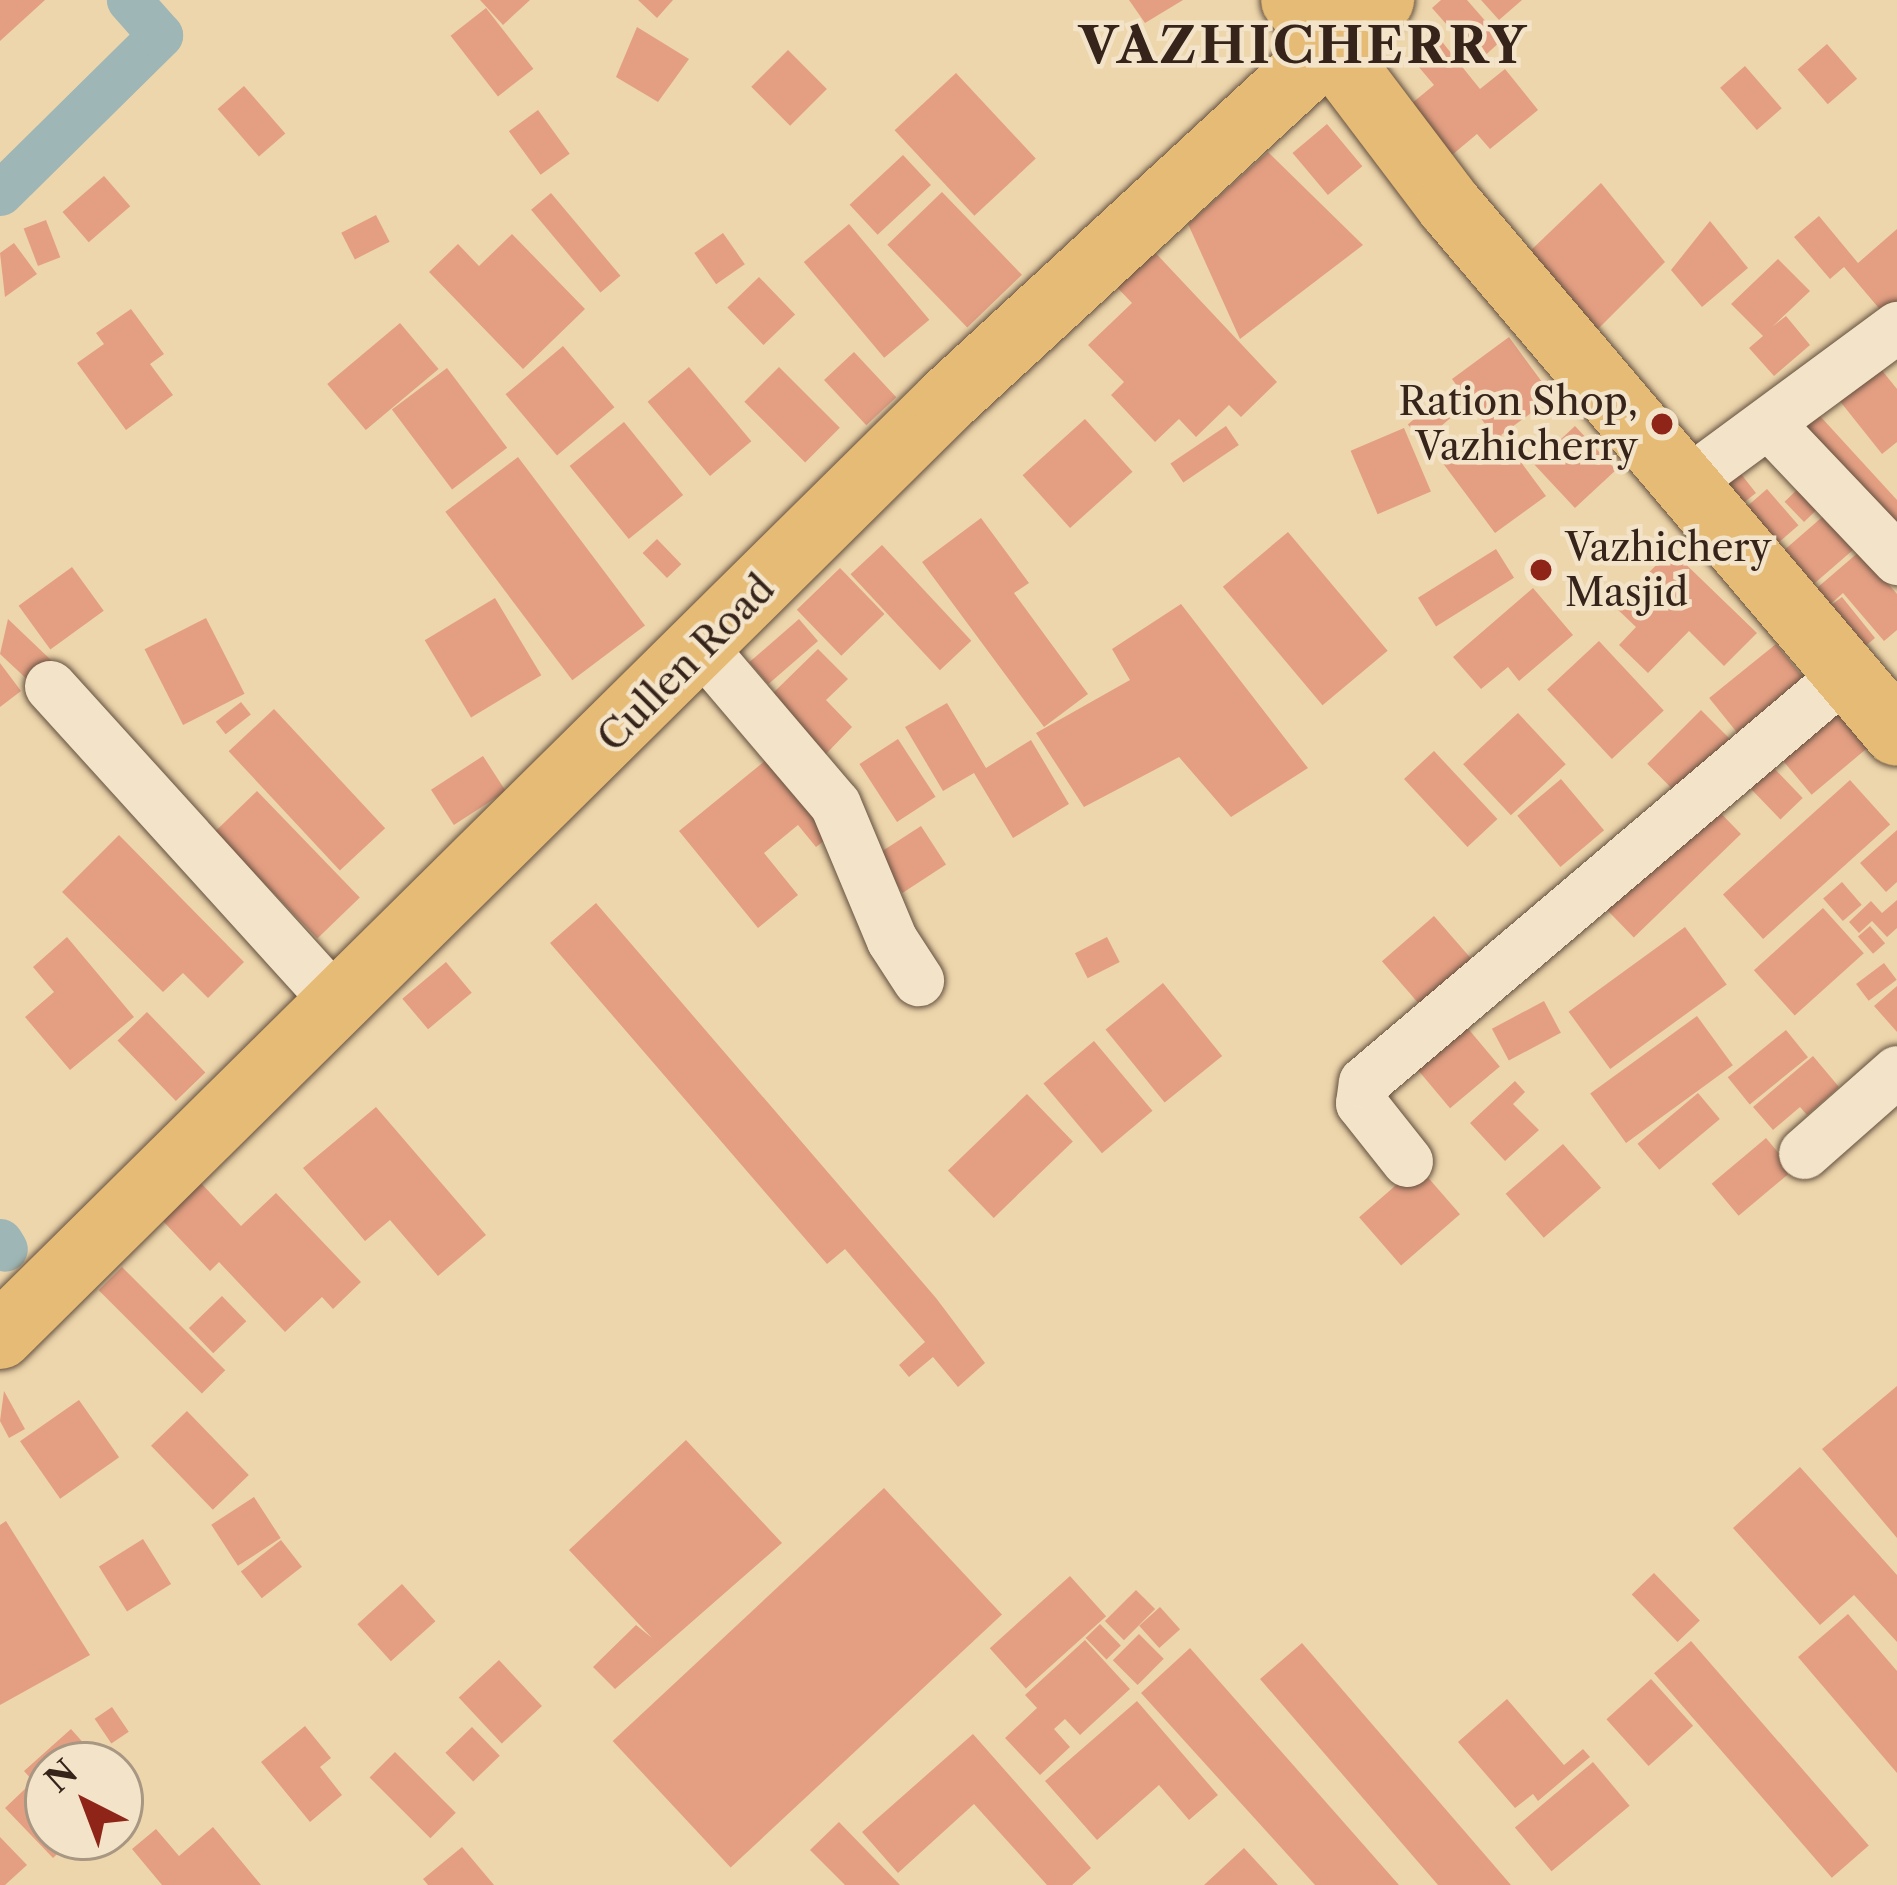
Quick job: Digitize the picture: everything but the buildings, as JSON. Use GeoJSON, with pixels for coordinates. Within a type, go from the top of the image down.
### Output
{"type":"FeatureCollection","features":[{"type":"Feature","properties":{"kind":"main road","name":"Cullen Road"},"geometry":{"type":"LineString","coordinates":[[0,1336],[702,648],[1312,24],[1381,0]]}},
{"type":"Feature","properties":{"kind":"main road"},"geometry":{"type":"LineString","coordinates":[[1312,24],[1449,205],[1897,733]]}},
{"type":"Feature","properties":{"kind":"street"},"geometry":{"type":"LineString","coordinates":[[1684,484],[1897,328]]}},
{"type":"Feature","properties":{"kind":"street"},"geometry":{"type":"LineString","coordinates":[[1770,425],[1897,559]]}},
{"type":"Feature","properties":{"kind":"street"},"geometry":{"type":"LineString","coordinates":[[702,648],[835,805],[892,940],[918,980]]}},
{"type":"Feature","properties":{"kind":"street"},"geometry":{"type":"LineString","coordinates":[[1407,1161],[1361,1103],[1364,1082],[1844,675]]}},
{"type":"Feature","properties":{"kind":"street"},"geometry":{"type":"LineString","coordinates":[[50,686],[338,1004]]}},
{"type":"Feature","properties":{"kind":"street"},"geometry":{"type":"LineString","coordinates":[[1804,1153],[1897,1071]]}},
{"type":"Feature","properties":{"kind":"waterway"},"geometry":{"type":"LineString","coordinates":[[0,193],[160,35],[129,0]]}},
{"type":"Feature","properties":{"kind":"waterway"},"geometry":{"type":"LineString","coordinates":[[0,1241],[5,1249]]}},
{"type":"Feature","properties":{"kind":"place","name":"Ration Shop, Vazhicherry"},"geometry":{"type":"Point","coordinates":[1662,424]}},
{"type":"Feature","properties":{"kind":"place","name":"Vazhichery Masjid"},"geometry":{"type":"Point","coordinates":[1541,570]}},
{"type":"Feature","properties":{"kind":"district","name":"VAZHICHERRY"},"geometry":{"type":"Point","coordinates":[1304,45]}}]}
